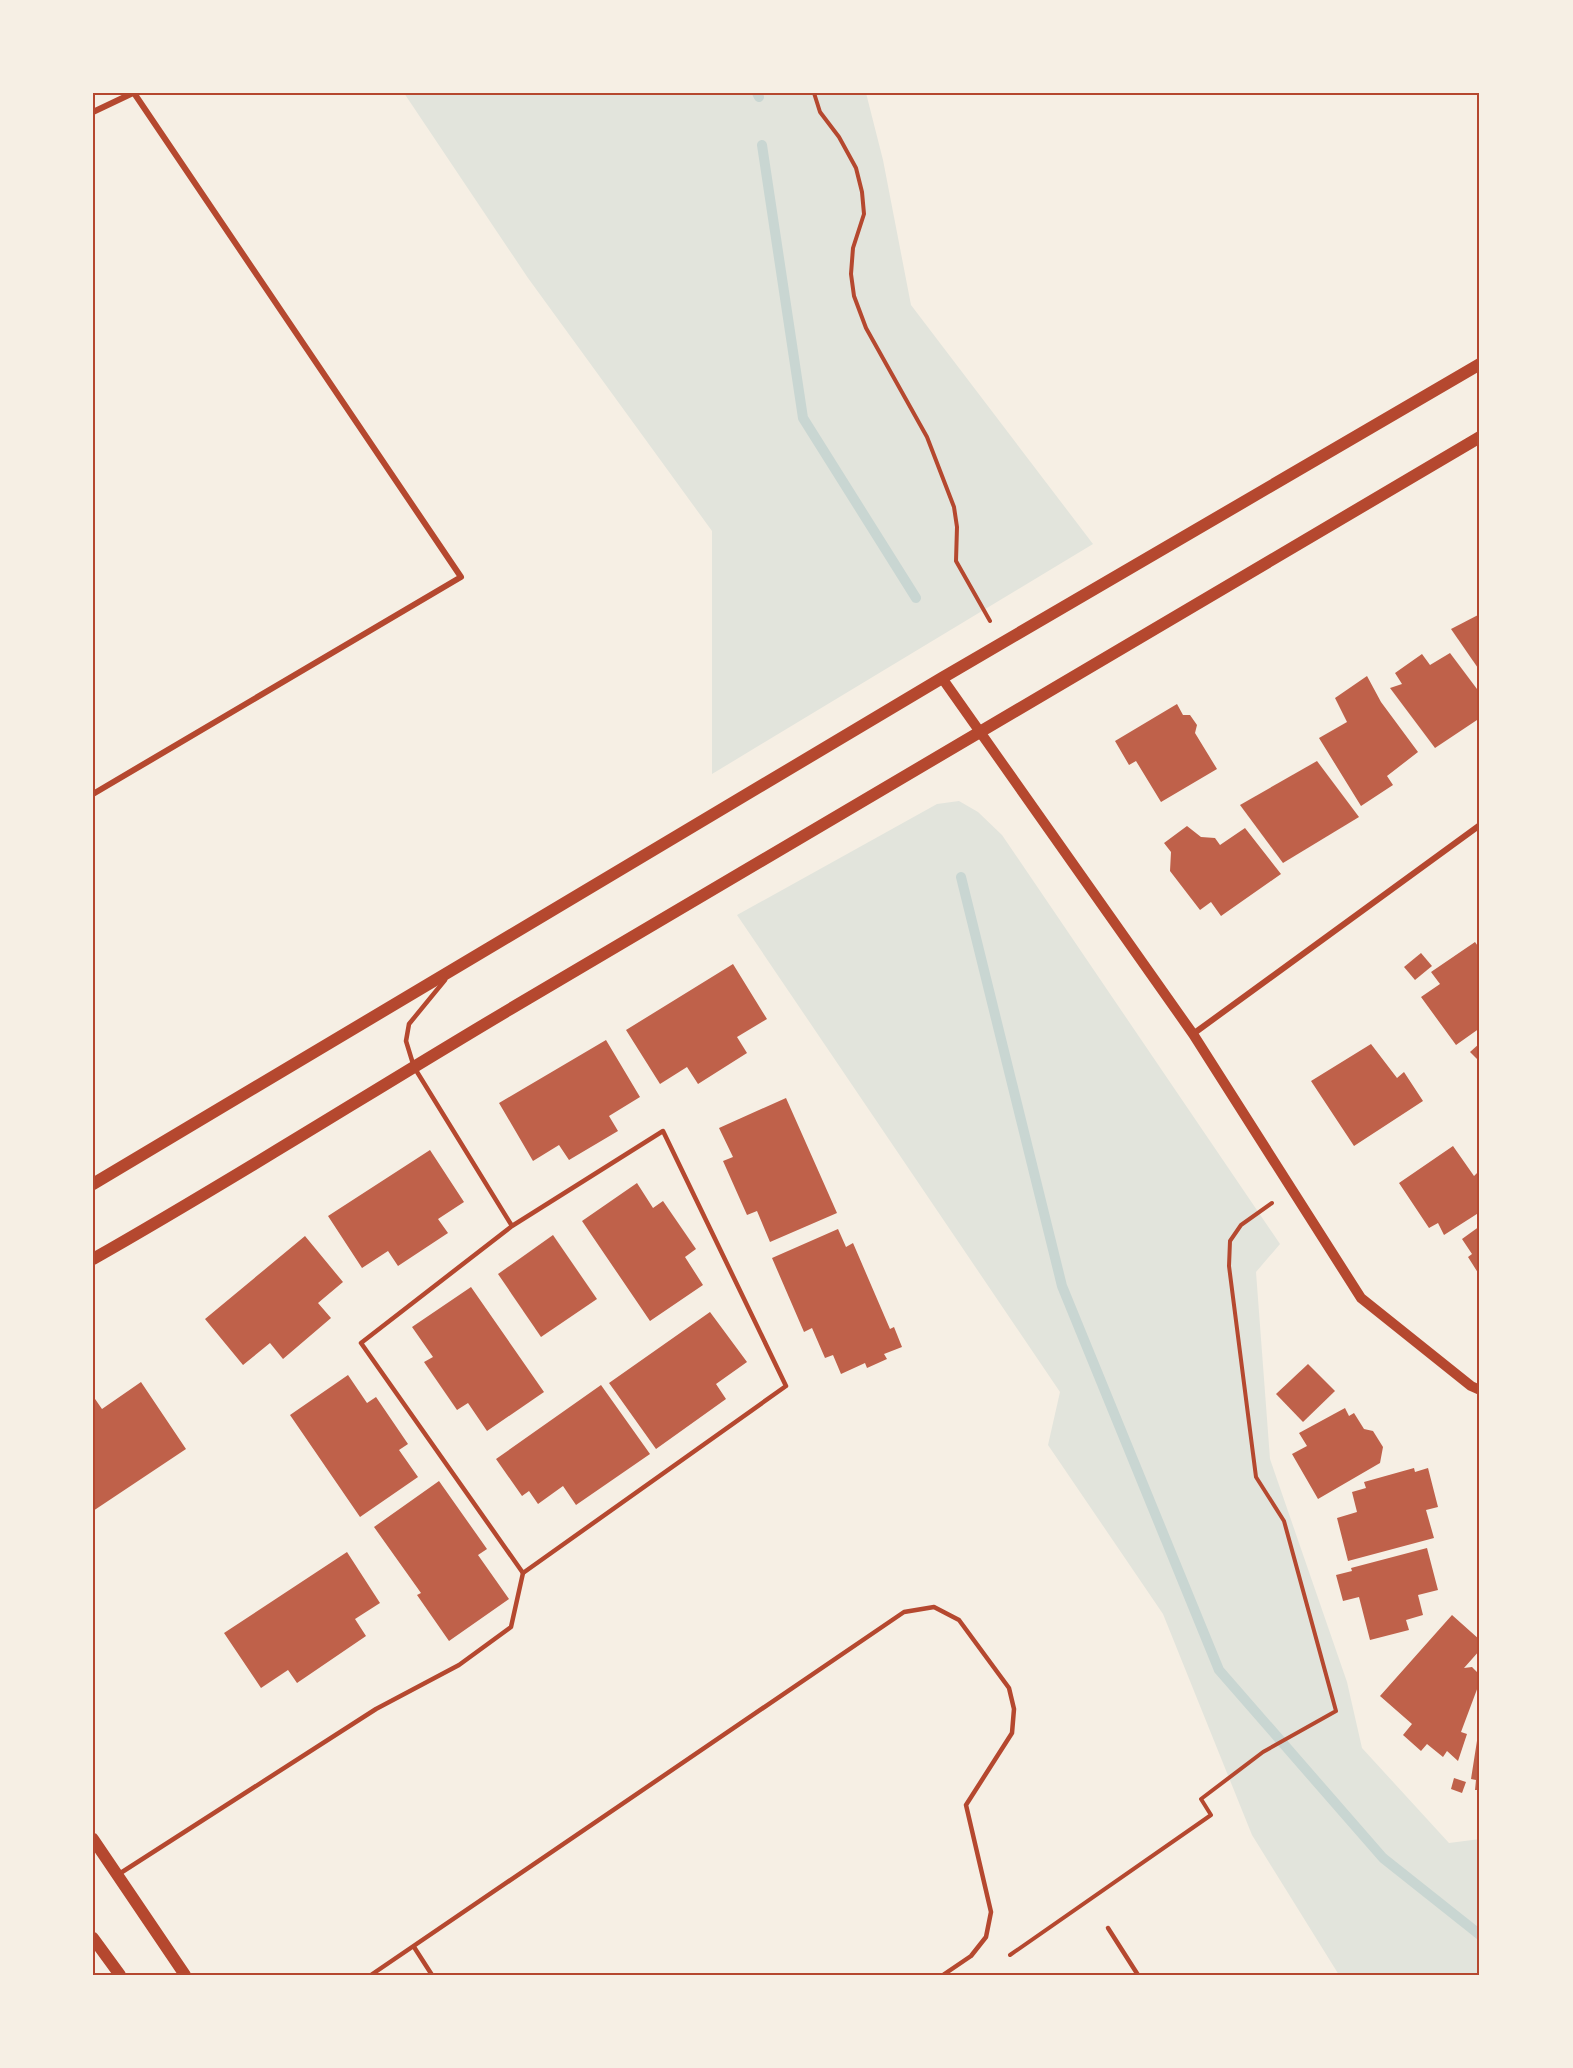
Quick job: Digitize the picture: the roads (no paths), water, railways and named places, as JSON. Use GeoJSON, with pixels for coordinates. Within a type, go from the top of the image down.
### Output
{"type":"FeatureCollection","features":[{"type":"Feature","properties":{"kind":"main road"},"geometry":{"type":"LineString","coordinates":[[93,1184],[942,678],[1480,364]]}},
{"type":"Feature","properties":{"kind":"main road"},"geometry":{"type":"LineString","coordinates":[[93,1259],[978,732],[1480,437]]}},
{"type":"Feature","properties":{"kind":"main road"},"geometry":{"type":"LineString","coordinates":[[93,1839],[185,1975]]}},
{"type":"Feature","properties":{"kind":"main road"},"geometry":{"type":"LineString","coordinates":[[93,1938],[120,1975]]}},
{"type":"Feature","properties":{"kind":"street"},"geometry":{"type":"LineString","coordinates":[[93,112],[134,93],[461,577],[93,794]]}},
{"type":"Feature","properties":{"kind":"street"},"geometry":{"type":"LineString","coordinates":[[942,678],[1193,1034],[1361,1298],[1471,1386],[1480,1390]]}},
{"type":"Feature","properties":{"kind":"street"},"geometry":{"type":"LineString","coordinates":[[1193,1034],[1480,825]]}},
{"type":"Feature","properties":{"kind":"lane"},"geometry":{"type":"LineString","coordinates":[[455,967],[409,1024],[406,1041],[414,1067],[512,1226]]}},
{"type":"Feature","properties":{"kind":"lane"},"geometry":{"type":"LineString","coordinates":[[118,1875],[376,1709],[459,1665],[511,1627],[523,1573],[786,1386],[663,1131],[512,1226],[361,1343],[523,1573]]}},
{"type":"Feature","properties":{"kind":"lane"},"geometry":{"type":"LineString","coordinates":[[371,1975],[904,1612],[934,1607],[959,1620],[1010,1688],[1014,1709],[1012,1733],[966,1805],[991,1911],[986,1936],[971,1956],[943,1975]]}},
{"type":"Feature","properties":{"kind":"lane"},"geometry":{"type":"LineString","coordinates":[[1107,1928],[1138,1975]]}},
{"type":"Feature","properties":{"kind":"lane"},"geometry":{"type":"LineString","coordinates":[[414,1947],[432,1975]]}},
{"type":"Feature","properties":{"kind":"waterway"},"geometry":{"type":"LineString","coordinates":[[757,93],[759,97]]}},
{"type":"Feature","properties":{"kind":"waterway"},"geometry":{"type":"LineString","coordinates":[[762,145],[803,418],[916,598]]}},
{"type":"Feature","properties":{"kind":"waterway"},"geometry":{"type":"LineString","coordinates":[[961,877],[1062,1286],[1219,1670],[1383,1858],[1480,1935]]}}]}
